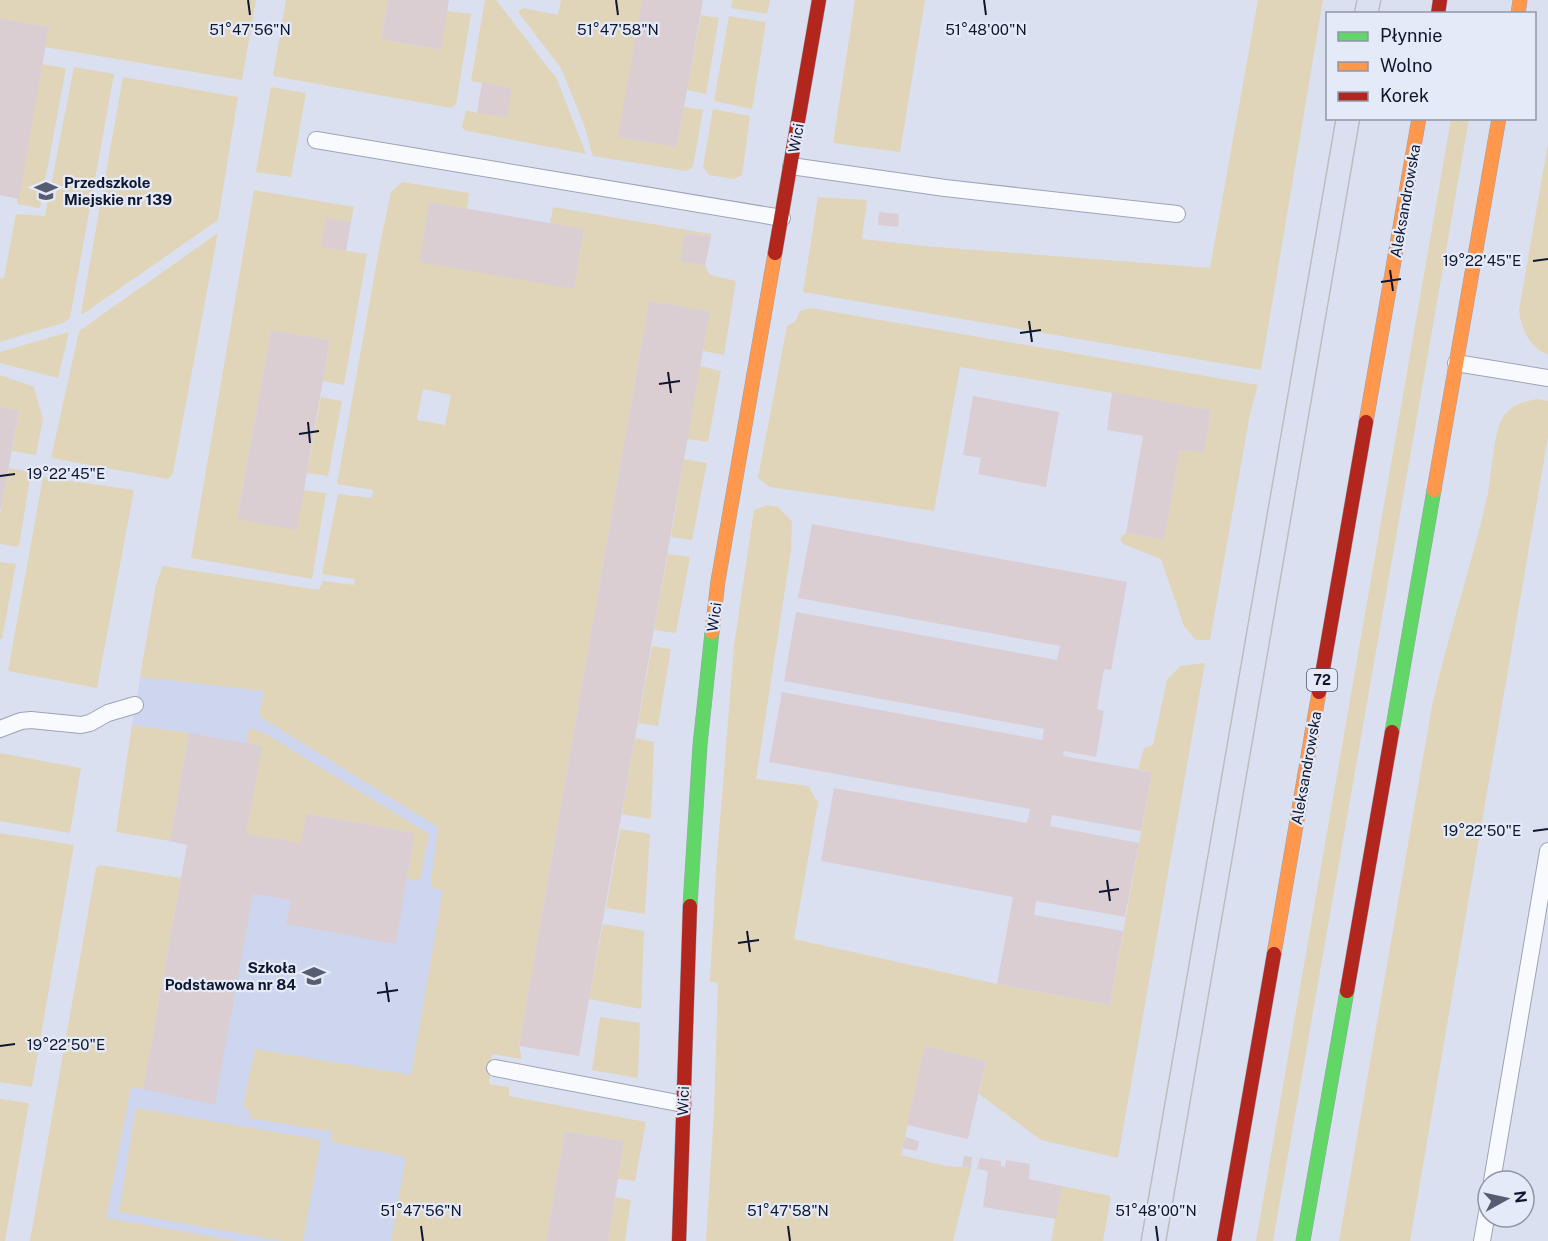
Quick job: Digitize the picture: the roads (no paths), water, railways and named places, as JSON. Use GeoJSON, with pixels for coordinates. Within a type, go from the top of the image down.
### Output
{"type":"FeatureCollection","features":[{"type":"Feature","properties":{"kind":"main road","name":"Wici"},"geometry":{"type":"LineString","coordinates":[[679,1241],[690,913],[710,640],[718,581],[819,0]]}},
{"type":"Feature","properties":{"kind":"main road","name":"Aleksandrowska"},"geometry":{"type":"LineString","coordinates":[[1224,1241],[1419,120]]}},
{"type":"Feature","properties":{"kind":"main road"},"geometry":{"type":"LineString","coordinates":[[1303,1241],[1499,120]]}},
{"type":"Feature","properties":{"kind":"lane"},"geometry":{"type":"LineString","coordinates":[[316,140],[782,218]]}},
{"type":"Feature","properties":{"kind":"lane"},"geometry":{"type":"LineString","coordinates":[[791,166],[945,188],[1177,214]]}},
{"type":"Feature","properties":{"kind":"lane"},"geometry":{"type":"LineString","coordinates":[[1456,363],[1548,378]]}},
{"type":"Feature","properties":{"kind":"lane"},"geometry":{"type":"LineString","coordinates":[[0,729],[21,721],[81,725],[90,723],[108,713],[135,705]]}},
{"type":"Feature","properties":{"kind":"lane"},"geometry":{"type":"LineString","coordinates":[[1494,1169],[1548,850]]}},
{"type":"Feature","properties":{"kind":"lane"},"geometry":{"type":"LineString","coordinates":[[495,1068],[683,1104]]}},
{"type":"Feature","properties":{"kind":"tram line"},"geometry":{"type":"LineString","coordinates":[[1354,12],[1357,0]]}},
{"type":"Feature","properties":{"kind":"tram line"},"geometry":{"type":"LineString","coordinates":[[1378,12],[1381,0]]}},
{"type":"Feature","properties":{"kind":"tram line"},"geometry":{"type":"LineString","coordinates":[[1141,1241],[1336,120]]}},
{"type":"Feature","properties":{"kind":"tram line"},"geometry":{"type":"LineString","coordinates":[[1166,1241],[1360,120]]}},
{"type":"Feature","properties":{"kind":"place","name":"Przedszkole Miejskie nr 139"},"geometry":{"type":"Point","coordinates":[46,191]}},
{"type":"Feature","properties":{"kind":"place","name":"Szkoła Podstawowa nr 84"},"geometry":{"type":"Point","coordinates":[314,976]}}]}
